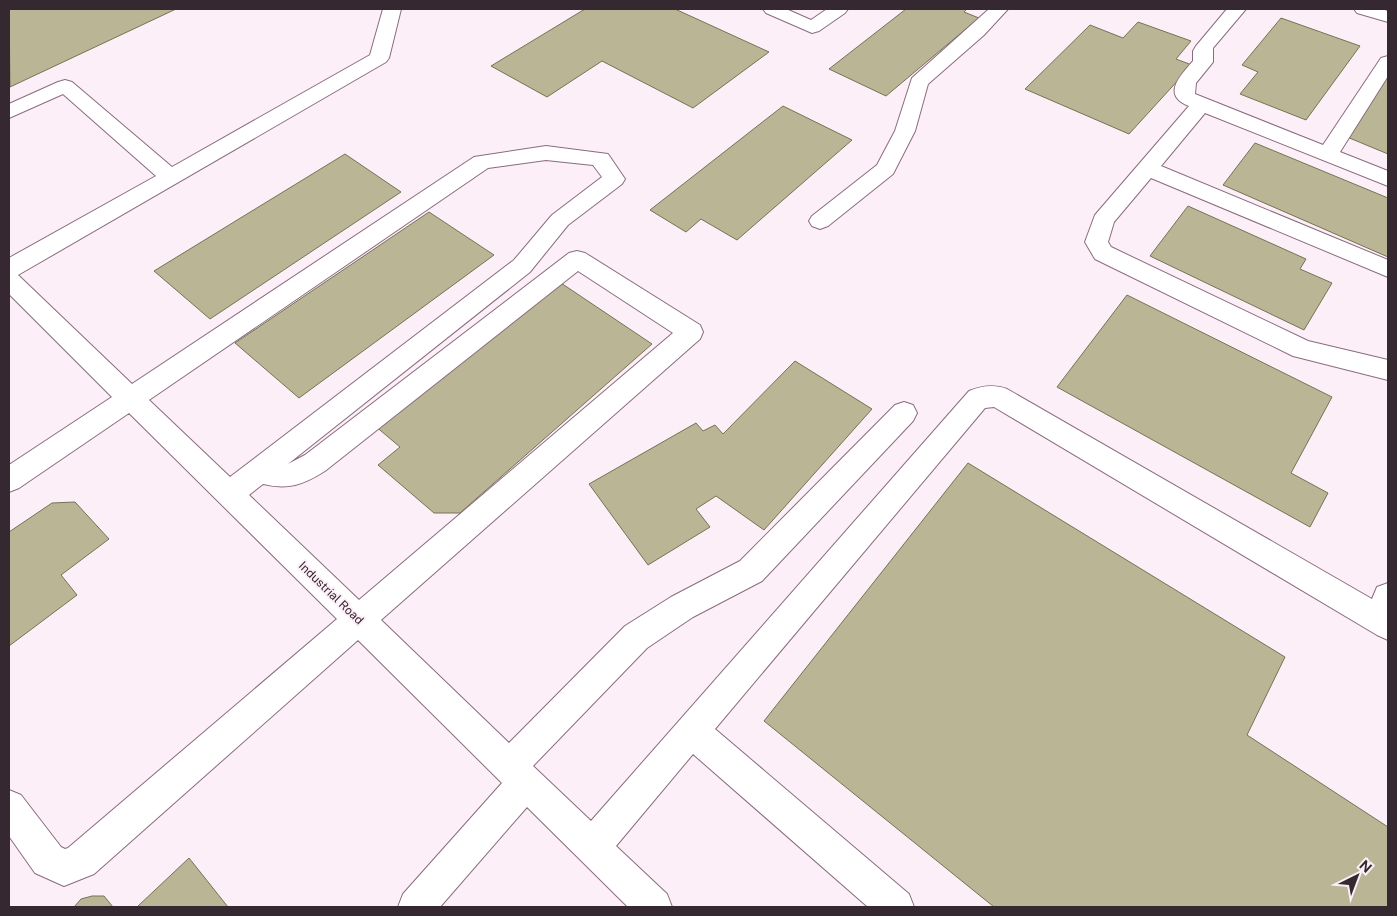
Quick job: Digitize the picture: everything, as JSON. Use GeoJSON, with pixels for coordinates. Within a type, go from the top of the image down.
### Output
{"type":"FeatureCollection","features":[{"type":"Feature","properties":{"kind":"street"},"geometry":{"type":"LineString","coordinates":[[9,269],[379,58],[392,9]]}},
{"type":"Feature","properties":{"kind":"street"},"geometry":{"type":"LineString","coordinates":[[772,9],[812,27],[839,9]]}},
{"type":"Feature","properties":{"kind":"street"},"geometry":{"type":"LineString","coordinates":[[820,221],[885,169],[905,131],[919,82],[999,9]]}},
{"type":"Feature","properties":{"kind":"street"},"geometry":{"type":"LineString","coordinates":[[1237,9],[1202,51],[1203,62],[1184,85],[1182,91],[1186,98],[1388,179]]}},
{"type":"Feature","properties":{"kind":"street"},"geometry":{"type":"LineString","coordinates":[[1363,9],[1388,17]]}},
{"type":"Feature","properties":{"kind":"street"},"geometry":{"type":"LineString","coordinates":[[1327,155],[1388,62]]}},
{"type":"Feature","properties":{"kind":"street"},"geometry":{"type":"LineString","coordinates":[[9,112],[65,86],[171,177]]}},
{"type":"Feature","properties":{"kind":"street"},"geometry":{"type":"LineString","coordinates":[[1202,104],[1104,220],[1096,242],[1103,253],[1302,349],[1388,370]]}},
{"type":"Feature","properties":{"kind":"street"},"geometry":{"type":"LineString","coordinates":[[9,480],[482,162],[546,153],[600,159],[614,179],[560,220],[522,266],[229,494]]}},
{"type":"Feature","properties":{"kind":"street"},"geometry":{"type":"LineString","coordinates":[[1147,168],[1388,270]]}},
{"type":"Feature","properties":{"kind":"street"},"geometry":{"type":"LineString","coordinates":[[9,806],[48,860],[64,868],[81,861],[691,332],[577,259],[302,472],[285,477],[258,471]]}},
{"type":"Feature","properties":{"kind":"street","name":"Industrial Road"},"geometry":{"type":"LineString","coordinates":[[9,280],[654,907]]}},
{"type":"Feature","properties":{"kind":"street"},"geometry":{"type":"LineString","coordinates":[[592,847],[978,398],[998,396],[1385,614]]}},
{"type":"Feature","properties":{"kind":"street"},"geometry":{"type":"LineString","coordinates":[[416,907],[518,774],[636,637],[682,607],[751,571],[904,413]]}},
{"type":"Feature","properties":{"kind":"street"},"geometry":{"type":"LineString","coordinates":[[692,731],[896,907]]}},
{"type":"Feature","properties":{"kind":"building"},"geometry":{"type":"Polygon","coordinates":[[[9,9],[176,9],[10,87],[9,9]]]}},
{"type":"Feature","properties":{"kind":"building"},"geometry":{"type":"Polygon","coordinates":[[[585,9],[675,9],[769,52],[693,108],[602,61],[547,97],[491,66],[585,9]]]}},
{"type":"Feature","properties":{"kind":"building"},"geometry":{"type":"Polygon","coordinates":[[[906,9],[967,9],[964,12],[979,18],[886,96],[829,69],[906,9]]]}},
{"type":"Feature","properties":{"kind":"building"},"geometry":{"type":"Polygon","coordinates":[[[1281,18],[1360,46],[1306,120],[1240,94],[1258,72],[1242,65],[1281,18]]]}},
{"type":"Feature","properties":{"kind":"building"},"geometry":{"type":"Polygon","coordinates":[[[1138,22],[1191,41],[1176,59],[1192,65],[1129,134],[1025,89],[1090,25],[1123,38],[1138,22]]]}},
{"type":"Feature","properties":{"kind":"building"},"geometry":{"type":"Polygon","coordinates":[[[1388,76],[1388,154],[1347,137],[1388,76]]]}},
{"type":"Feature","properties":{"kind":"building"},"geometry":{"type":"Polygon","coordinates":[[[783,106],[852,140],[737,240],[701,219],[686,232],[650,210],[783,106]]]}},
{"type":"Feature","properties":{"kind":"building"},"geometry":{"type":"Polygon","coordinates":[[[1255,143],[1388,198],[1388,257],[1223,185],[1255,143]]]}},
{"type":"Feature","properties":{"kind":"building"},"geometry":{"type":"Polygon","coordinates":[[[345,154],[401,192],[210,319],[154,271],[345,154]]]}},
{"type":"Feature","properties":{"kind":"building"},"geometry":{"type":"Polygon","coordinates":[[[1188,206],[1306,259],[1300,269],[1332,283],[1304,330],[1150,256],[1188,206]]]}},
{"type":"Feature","properties":{"kind":"building"},"geometry":{"type":"Polygon","coordinates":[[[429,212],[494,255],[299,398],[235,343],[429,212]]]}},
{"type":"Feature","properties":{"kind":"building"},"geometry":{"type":"Polygon","coordinates":[[[558,281],[652,344],[460,513],[434,513],[378,465],[400,447],[374,425],[558,281]]]}},
{"type":"Feature","properties":{"kind":"building"},"geometry":{"type":"Polygon","coordinates":[[[1127,295],[1332,397],[1291,473],[1328,493],[1310,527],[1057,387],[1127,295]]]}},
{"type":"Feature","properties":{"kind":"building"},"geometry":{"type":"Polygon","coordinates":[[[795,361],[872,409],[764,530],[716,496],[696,509],[710,527],[648,565],[589,484],[696,423],[703,431],[715,425],[723,434],[795,361]]]}},
{"type":"Feature","properties":{"kind":"building"},"geometry":{"type":"Polygon","coordinates":[[[968,463],[1285,657],[1247,735],[1388,827],[1388,907],[994,907],[764,721],[968,463]]]}},
{"type":"Feature","properties":{"kind":"building"},"geometry":{"type":"Polygon","coordinates":[[[75,502],[109,539],[61,575],[77,595],[9,646],[9,532],[52,503],[75,502]]]}},
{"type":"Feature","properties":{"kind":"building"},"geometry":{"type":"Polygon","coordinates":[[[189,858],[228,907],[137,907],[189,858]]]}},
{"type":"Feature","properties":{"kind":"building"},"geometry":{"type":"Polygon","coordinates":[[[92,896],[104,896],[113,907],[74,907],[81,899],[92,896]]]}}]}
